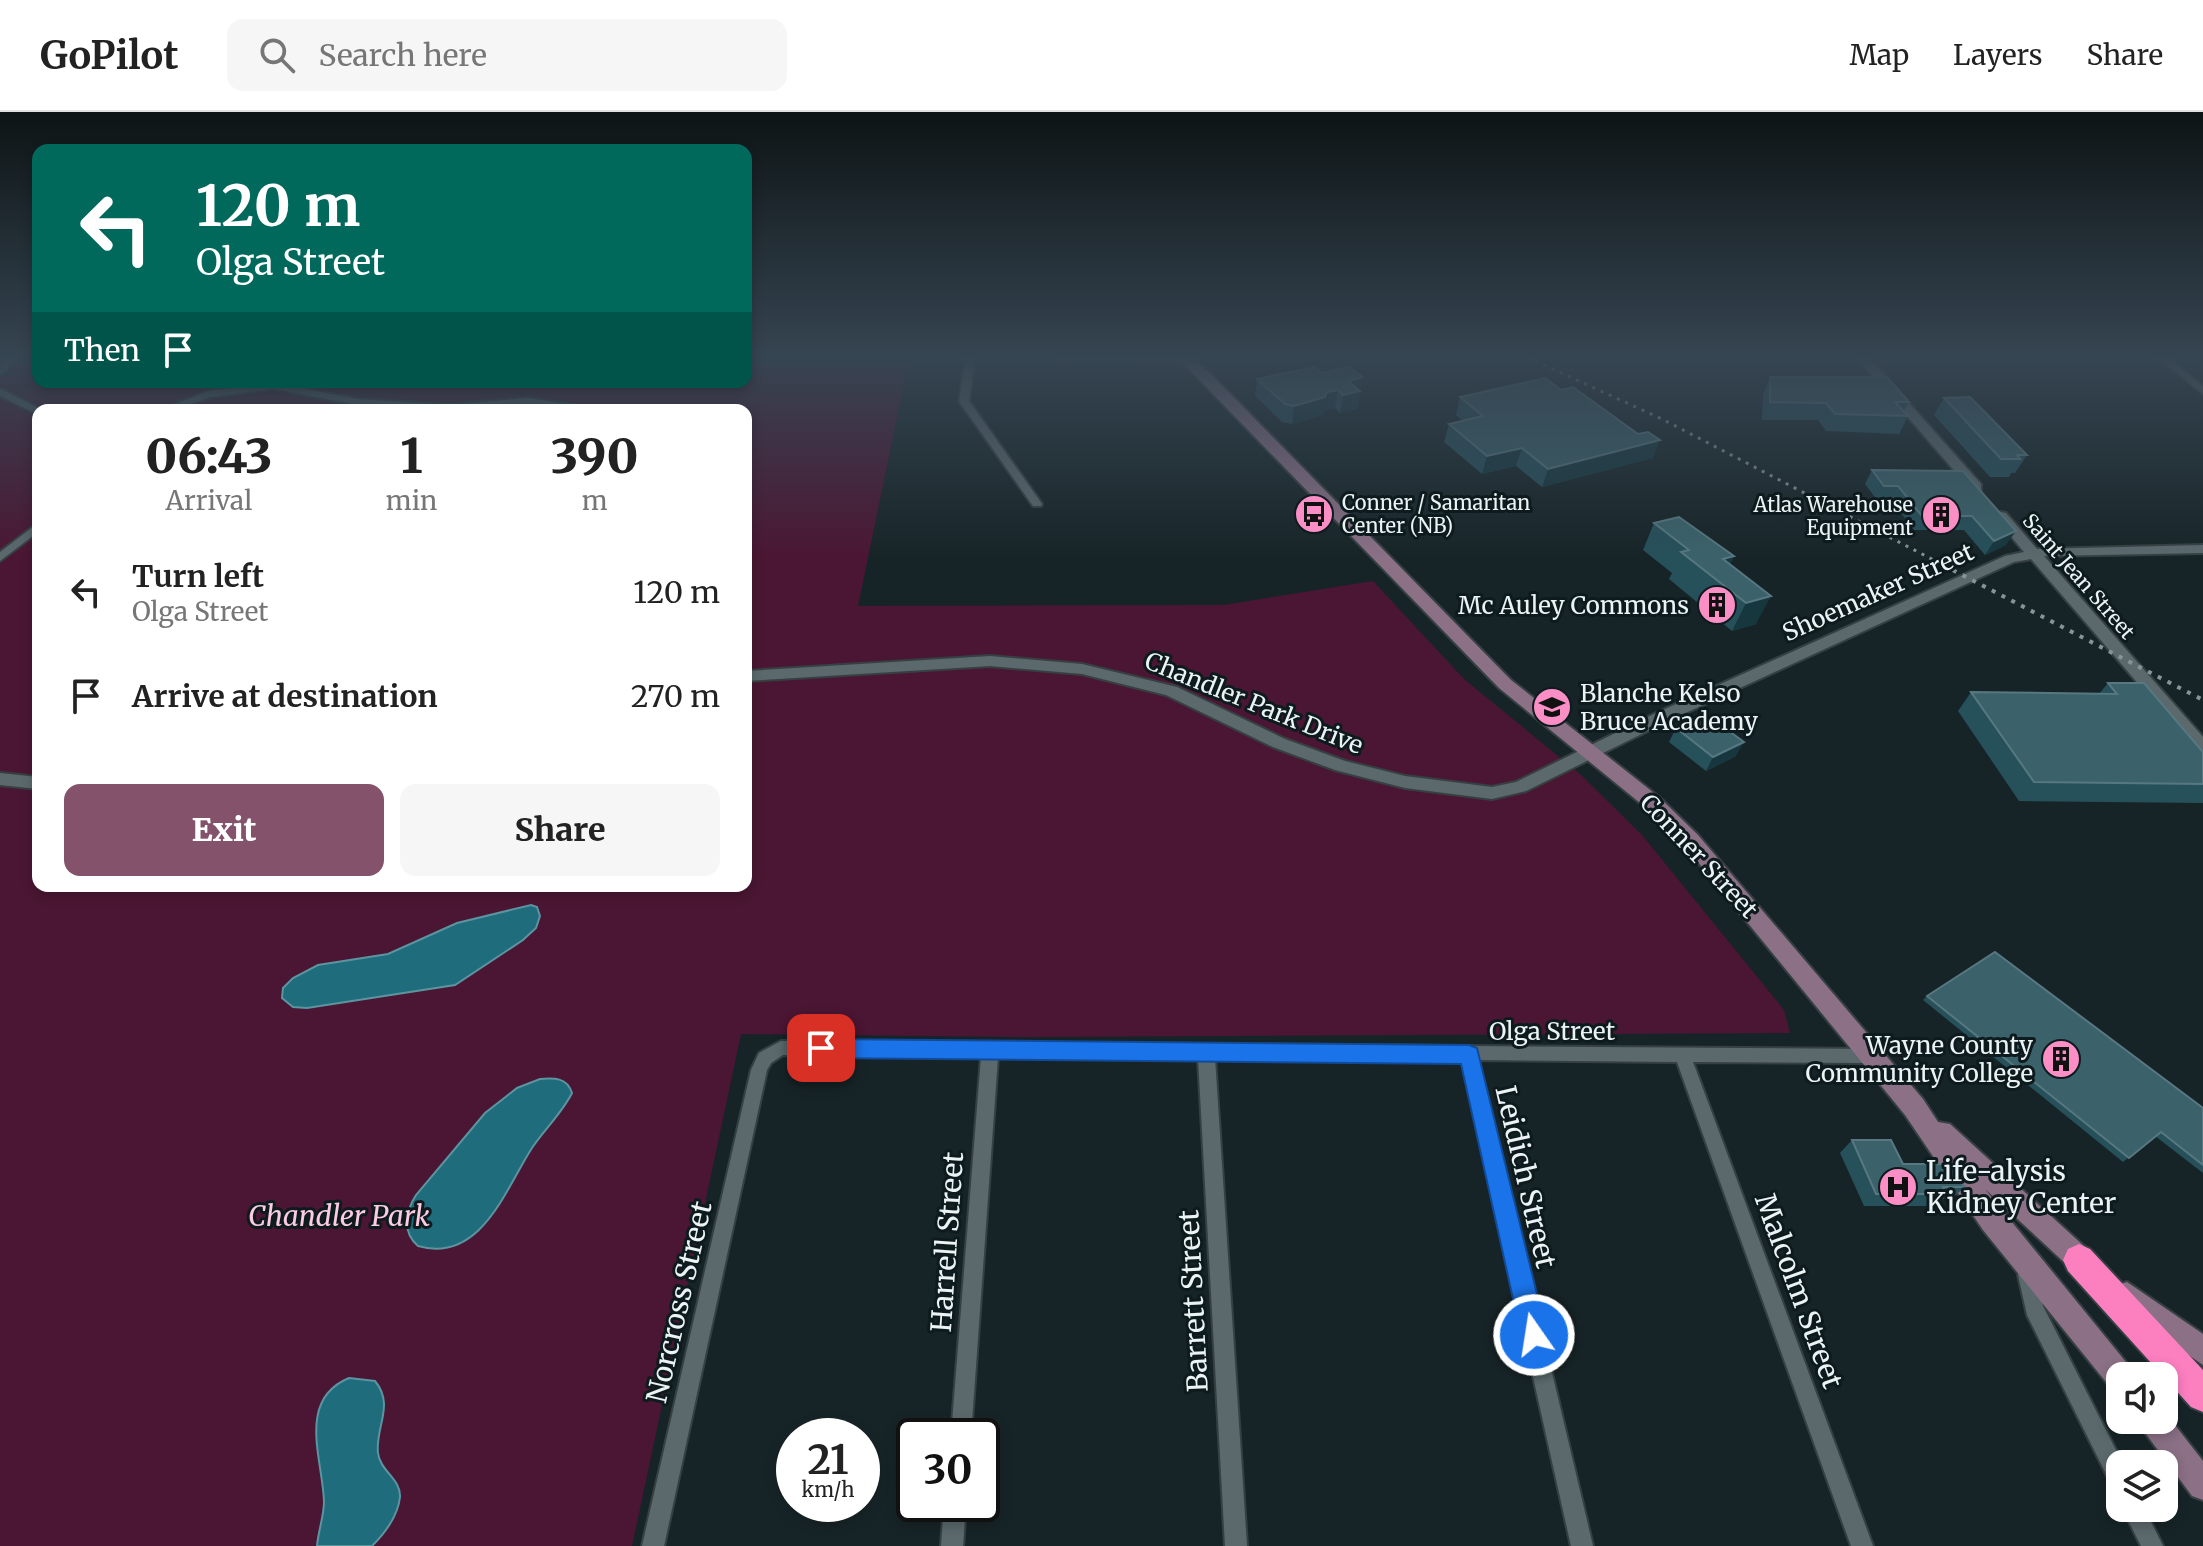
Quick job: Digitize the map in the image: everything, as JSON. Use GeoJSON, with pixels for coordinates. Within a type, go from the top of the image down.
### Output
{"type":"FeatureCollection","features":[{"type":"Feature","properties":{"kind":"highway"},"geometry":{"type":"LineString","coordinates":[[2079,1260],[2203,1395]]}},
{"type":"Feature","properties":{"kind":"main road","name":"Conner Street"},"geometry":{"type":"LineString","coordinates":[[1249,424],[1496,676],[1652,802],[1691,840],[1914,1107],[1992,1221],[2108,1362]]}},
{"type":"Feature","properties":{"kind":"main road"},"geometry":{"type":"LineString","coordinates":[[1914,1107],[2079,1260],[2203,1351]]}},
{"type":"Feature","properties":{"kind":"main road"},"geometry":{"type":"LineString","coordinates":[[2164,1434],[2203,1485]]}},
{"type":"Feature","properties":{"kind":"street"},"geometry":{"type":"LineString","coordinates":[[980,424],[1037,504]]}},
{"type":"Feature","properties":{"kind":"street","name":"Saint Jean Street"},"geometry":{"type":"LineString","coordinates":[[1921,424],[2203,748]]}},
{"type":"Feature","properties":{"kind":"street"},"geometry":{"type":"LineString","coordinates":[[0,558],[32,531]]}},
{"type":"Feature","properties":{"kind":"street","name":"Shoemaker Street"},"geometry":{"type":"LineString","coordinates":[[1591,752],[2010,559],[2034,553],[2203,549]]}},
{"type":"Feature","properties":{"kind":"street","name":"Chandler Park Drive"},"geometry":{"type":"LineString","coordinates":[[752,676],[990,661],[1082,669],[1130,678],[1171,691],[1279,743],[1341,766],[1405,782],[1482,793],[1520,787],[1591,752]]}},
{"type":"Feature","properties":{"kind":"street"},"geometry":{"type":"LineString","coordinates":[[0,779],[32,782]]}},
{"type":"Feature","properties":{"kind":"street","name":"Olga Street"},"geometry":{"type":"LineString","coordinates":[[759,1070],[765,1058],[781,1048],[990,1052],[1871,1056]]}},
{"type":"Feature","properties":{"kind":"street","name":"Harrell Street"},"geometry":{"type":"LineString","coordinates":[[962,1418],[990,1052]]}},
{"type":"Feature","properties":{"kind":"street","name":"Barrett Street"},"geometry":{"type":"LineString","coordinates":[[1206,1053],[1236,1546]]}},
{"type":"Feature","properties":{"kind":"street","name":"Leidich Street"},"geometry":{"type":"LineString","coordinates":[[1469,1055],[1582,1546]]}},
{"type":"Feature","properties":{"kind":"street","name":"Malcolm Street"},"geometry":{"type":"LineString","coordinates":[[1683,1056],[1862,1546]]}},
{"type":"Feature","properties":{"kind":"street","name":"Norcross Street"},"geometry":{"type":"LineString","coordinates":[[653,1546],[759,1070]]}},
{"type":"Feature","properties":{"kind":"street"},"geometry":{"type":"LineString","coordinates":[[1992,1221],[2030,1280],[2034,1308],[2106,1453]]}},
{"type":"Feature","properties":{"kind":"street"},"geometry":{"type":"LineString","coordinates":[[952,1546],[954,1522]]}},
{"type":"Feature","properties":{"kind":"street"},"geometry":{"type":"LineString","coordinates":[[2140,1522],[2152,1546]]}},
{"type":"Feature","properties":{"kind":"green space","name":"Chandler Park"},"geometry":{"type":"Polygon","coordinates":[[[0,424],[32,424],[32,892],[752,892],[752,424],[896,424],[858,606],[1224,605],[1373,581],[1464,679],[1581,775],[1642,835],[1784,1010],[1790,1033],[1020,1037],[741,1034],[632,1546],[0,1546],[0,424]]]}},
{"type":"Feature","properties":{"kind":"water"},"geometry":{"type":"Polygon","coordinates":[[[531,905],[537,907],[540,916],[536,928],[455,985],[307,1008],[293,1007],[282,998],[283,988],[293,978],[318,965],[388,954],[457,923],[531,905]]]}},
{"type":"Feature","properties":{"kind":"water"},"geometry":{"type":"Polygon","coordinates":[[[540,1079],[563,1081],[572,1093],[532,1148],[489,1219],[459,1244],[440,1249],[418,1246],[407,1228],[409,1208],[416,1195],[485,1113],[517,1088],[540,1079]]]}},
{"type":"Feature","properties":{"kind":"water"},"geometry":{"type":"Polygon","coordinates":[[[349,1378],[375,1381],[381,1390],[384,1407],[378,1453],[382,1465],[397,1485],[399,1504],[390,1524],[372,1546],[317,1546],[324,1502],[317,1450],[318,1416],[323,1401],[333,1388],[349,1378]]]}},
{"type":"Feature","properties":{"kind":"building"},"geometry":{"type":"Polygon","coordinates":[[[1449,424],[1624,424],[1638,434],[1648,432],[1660,440],[1548,469],[1522,448],[1487,456],[1449,424]]]}},
{"type":"Feature","properties":{"kind":"building"},"geometry":{"type":"Polygon","coordinates":[[[1968,424],[1996,424],[2027,455],[2017,455],[2020,459],[2001,459],[1968,424]]]}},
{"type":"Feature","properties":{"kind":"building"},"geometry":{"type":"Polygon","coordinates":[[[1872,470],[1963,471],[2016,531],[1994,541],[1972,516],[1922,516],[1898,486],[1884,486],[1872,470]]]}},
{"type":"Feature","properties":{"kind":"building"},"geometry":{"type":"Polygon","coordinates":[[[1679,517],[1734,556],[1723,559],[1771,596],[1746,603],[1681,552],[1689,550],[1654,523],[1679,517]]]}},
{"type":"Feature","properties":{"kind":"building"},"geometry":{"type":"Polygon","coordinates":[[[2108,683],[2144,683],[2203,752],[2203,784],[2034,782],[1971,692],[2117,694],[2108,683]]]}},
{"type":"Feature","properties":{"kind":"building"},"geometry":{"type":"Polygon","coordinates":[[[1706,714],[1744,742],[1713,757],[1676,728],[1706,714]]]}},
{"type":"Feature","properties":{"kind":"building","name":"Wayne County Community College"},"geometry":{"type":"Polygon","coordinates":[[[1995,952],[2203,1108],[2203,1165],[2161,1132],[2129,1158],[1927,996],[1995,952]]]}},
{"type":"Feature","properties":{"kind":"building"},"geometry":{"type":"Polygon","coordinates":[[[1852,1140],[1891,1140],[1903,1164],[1945,1164],[1965,1187],[1943,1187],[1946,1194],[1876,1194],[1852,1140]]]}},
{"type":"Feature","properties":{"kind":"railway"},"geometry":{"type":"LineString","coordinates":[[1671,424],[1947,567]]}},
{"type":"Feature","properties":{"kind":"railway"},"geometry":{"type":"LineString","coordinates":[[1943,565],[2203,700]]}},
{"type":"Feature","properties":{"kind":"place","name":"Conner / Samaritan Center (NB)"},"geometry":{"type":"Point","coordinates":[1314,514]}},
{"type":"Feature","properties":{"kind":"place","name":"Atlas Warehouse Equipment"},"geometry":{"type":"Point","coordinates":[1941,515]}},
{"type":"Feature","properties":{"kind":"place","name":"Mc Auley Commons"},"geometry":{"type":"Point","coordinates":[1717,605]}},
{"type":"Feature","properties":{"kind":"place","name":"Blanche Kelso Bruce Academy"},"geometry":{"type":"Point","coordinates":[1552,707]}},
{"type":"Feature","properties":{"kind":"place","name":"Wayne County Community College"},"geometry":{"type":"Point","coordinates":[2061,1059]}},
{"type":"Feature","properties":{"kind":"place","name":"Life-alysis Kidney Center"},"geometry":{"type":"Point","coordinates":[1898,1187]}},
{"type":"Feature","properties":{"kind":"route"},"geometry":{"type":"LineString","coordinates":[[821,1048],[1469,1055],[1534,1335]]}}]}
